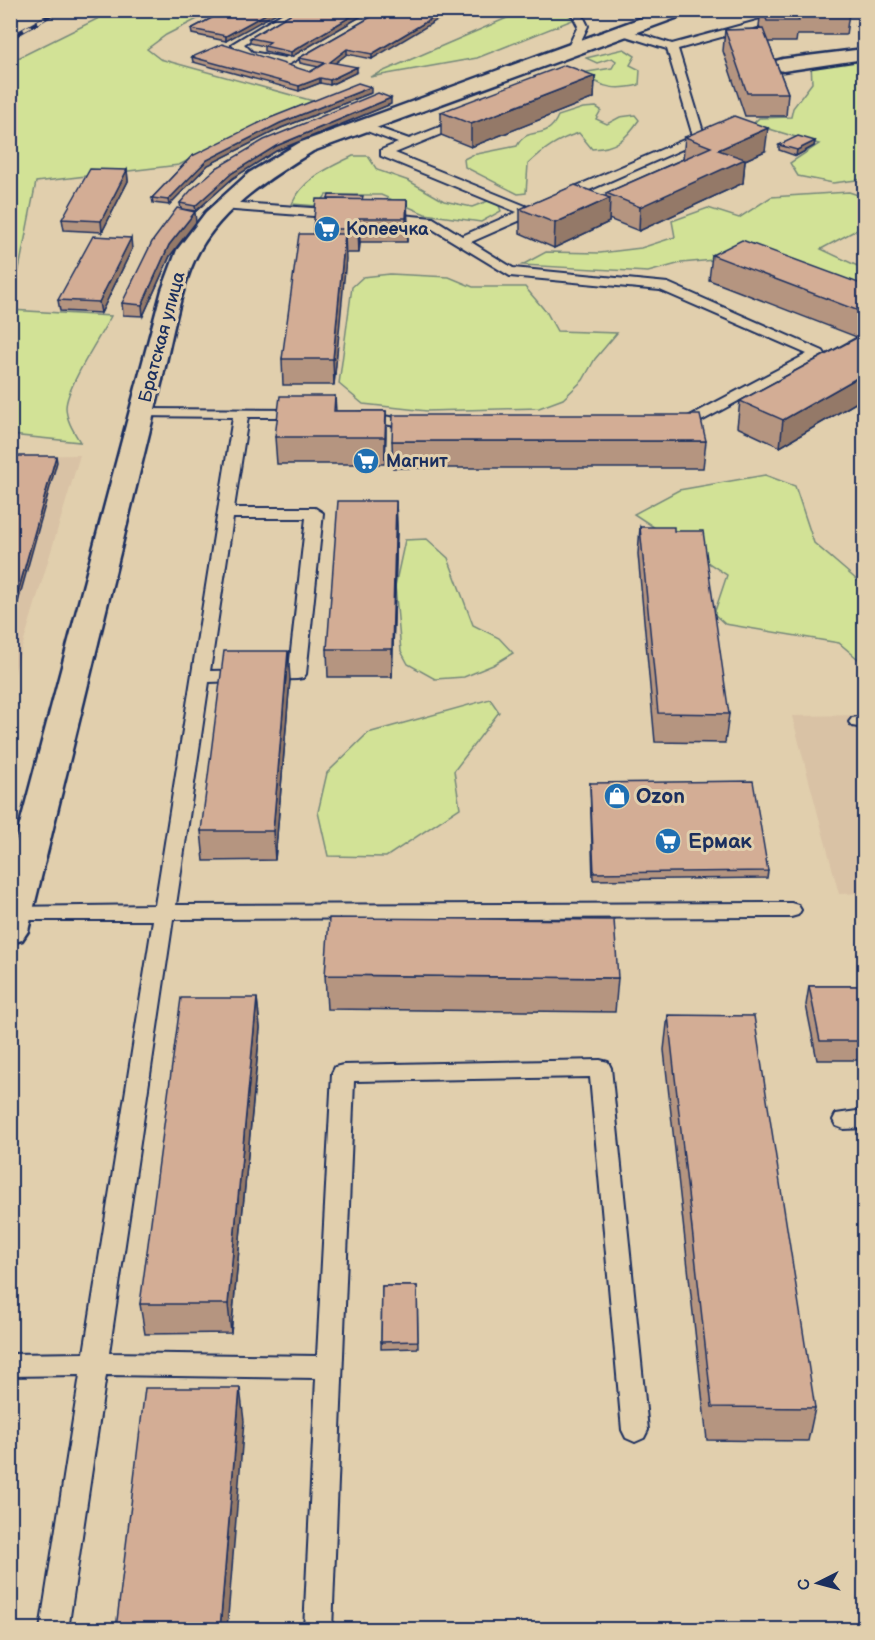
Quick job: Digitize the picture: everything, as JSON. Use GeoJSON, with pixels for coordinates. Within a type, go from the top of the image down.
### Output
{"type":"FeatureCollection","features":[{"type":"Feature","properties":{"kind":"street","name":"Братская улица"},"geometry":{"type":"LineString","coordinates":[[13,922],[173,290],[188,250],[226,206],[256,177],[306,147],[681,10]]}},
{"type":"Feature","properties":{"kind":"street"},"geometry":{"type":"LineString","coordinates":[[783,65],[804,64],[852,54],[864,54]]}},
{"type":"Feature","properties":{"kind":"lane"},"geometry":{"type":"LineString","coordinates":[[296,10],[237,45],[248,54],[287,62],[382,10]]}},
{"type":"Feature","properties":{"kind":"lane"},"geometry":{"type":"LineString","coordinates":[[569,10],[577,14],[583,26],[572,49]]}},
{"type":"Feature","properties":{"kind":"lane"},"geometry":{"type":"LineString","coordinates":[[620,31],[672,47],[768,21]]}},
{"type":"Feature","properties":{"kind":"lane"},"geometry":{"type":"LineString","coordinates":[[461,241],[699,138],[672,47]]}},
{"type":"Feature","properties":{"kind":"lane"},"geometry":{"type":"LineString","coordinates":[[475,117],[385,153],[528,212]]}},
{"type":"Feature","properties":{"kind":"lane"},"geometry":{"type":"LineString","coordinates":[[363,126],[409,143]]}},
{"type":"Feature","properties":{"kind":"lane"},"geometry":{"type":"LineString","coordinates":[[226,206],[429,221],[510,272],[663,286],[818,354],[689,422],[666,422]]}},
{"type":"Feature","properties":{"kind":"lane"},"geometry":{"type":"LineString","coordinates":[[142,413],[324,413]]}},
{"type":"Feature","properties":{"kind":"lane"},"geometry":{"type":"LineString","coordinates":[[54,1629],[241,413]]}},
{"type":"Feature","properties":{"kind":"lane"},"geometry":{"type":"LineString","coordinates":[[347,413],[412,426],[435,426]]}},
{"type":"Feature","properties":{"kind":"lane"},"geometry":{"type":"LineString","coordinates":[[201,677],[297,674],[315,513],[226,513]]}},
{"type":"Feature","properties":{"kind":"lane"},"geometry":{"type":"LineString","coordinates":[[13,922],[164,912],[791,910]]}},
{"type":"Feature","properties":{"kind":"lane"},"geometry":{"type":"LineString","coordinates":[[318,1629],[343,1072],[600,1068],[635,1430]]}},
{"type":"Feature","properties":{"kind":"lane"},"geometry":{"type":"LineString","coordinates":[[10,1365],[328,1367]]}},
{"type":"Feature","properties":{"kind":"shaded area"},"geometry":{"type":"Polygon","coordinates":[[[80,455],[11,684],[11,456],[80,455]]]}},
{"type":"Feature","properties":{"kind":"shaded area"},"geometry":{"type":"Polygon","coordinates":[[[864,715],[864,893],[839,894],[792,716],[864,715]]]}},
{"type":"Feature","properties":{"kind":"green space"},"geometry":{"type":"Polygon","coordinates":[[[113,11],[213,11],[166,35],[147,49],[160,59],[313,101],[261,123],[179,165],[36,182],[11,310],[111,316],[78,375],[68,398],[67,417],[80,442],[11,435],[10,62],[113,11]]]}},
{"type":"Feature","properties":{"kind":"green space"},"geometry":{"type":"Polygon","coordinates":[[[523,11],[595,11],[477,58],[370,77],[523,11]]]}},
{"type":"Feature","properties":{"kind":"green space"},"geometry":{"type":"Polygon","coordinates":[[[624,49],[635,56],[630,65],[640,70],[639,85],[618,88],[604,86],[587,72],[612,68],[616,61],[612,58],[597,63],[586,58],[624,49]]]}},
{"type":"Feature","properties":{"kind":"green space"},"geometry":{"type":"Polygon","coordinates":[[[864,54],[864,179],[833,183],[798,176],[790,163],[819,144],[753,124],[759,118],[791,117],[793,108],[812,83],[811,63],[864,54]]]}},
{"type":"Feature","properties":{"kind":"green space"},"geometry":{"type":"Polygon","coordinates":[[[596,107],[601,110],[596,119],[607,124],[620,117],[635,115],[639,120],[624,138],[608,147],[592,149],[579,133],[552,145],[528,164],[526,193],[518,194],[465,167],[464,159],[472,155],[517,146],[526,136],[548,129],[558,116],[583,108],[596,107]]]}},
{"type":"Feature","properties":{"kind":"green space"},"geometry":{"type":"Polygon","coordinates":[[[353,156],[368,156],[377,170],[409,181],[444,201],[472,207],[488,201],[498,203],[501,211],[481,222],[425,214],[381,195],[326,195],[318,206],[292,204],[303,187],[310,181],[353,156]]]}},
{"type":"Feature","properties":{"kind":"green space"},"geometry":{"type":"Polygon","coordinates":[[[849,192],[864,197],[864,226],[821,249],[864,269],[864,297],[757,256],[681,263],[648,272],[522,265],[546,252],[600,253],[641,248],[675,237],[672,221],[708,208],[739,218],[771,197],[849,192]]]}},
{"type":"Feature","properties":{"kind":"green space"},"geometry":{"type":"Polygon","coordinates":[[[390,274],[449,277],[473,287],[525,287],[547,313],[557,331],[617,333],[595,359],[583,380],[563,399],[539,408],[427,411],[363,404],[339,384],[352,287],[363,277],[390,274]]]}},
{"type":"Feature","properties":{"kind":"green space"},"geometry":{"type":"Polygon","coordinates":[[[765,475],[795,486],[814,543],[864,586],[864,664],[839,643],[725,624],[714,614],[727,575],[634,514],[679,490],[765,475]]]}},
{"type":"Feature","properties":{"kind":"green space"},"geometry":{"type":"Polygon","coordinates":[[[427,539],[448,558],[473,625],[499,638],[513,653],[493,665],[464,677],[435,679],[408,664],[401,651],[395,586],[405,540],[427,539]]]}},
{"type":"Feature","properties":{"kind":"green space"},"geometry":{"type":"Polygon","coordinates":[[[490,699],[499,712],[454,771],[460,808],[386,857],[328,856],[318,812],[327,773],[368,733],[490,699]]]}},
{"type":"Feature","properties":{"kind":"building"},"geometry":{"type":"Polygon","coordinates":[[[227,10],[273,10],[226,36],[191,29],[227,10]]]}},
{"type":"Feature","properties":{"kind":"building"},"geometry":{"type":"Polygon","coordinates":[[[297,10],[362,10],[291,52],[264,46],[270,42],[250,38],[297,10]]]}},
{"type":"Feature","properties":{"kind":"building"},"geometry":{"type":"Polygon","coordinates":[[[383,10],[446,10],[372,54],[347,49],[330,62],[357,67],[330,80],[320,78],[299,86],[192,57],[222,44],[310,72],[325,63],[299,58],[383,10]]]}},
{"type":"Feature","properties":{"kind":"building"},"geometry":{"type":"Polygon","coordinates":[[[763,10],[848,10],[849,13],[796,14],[799,21],[767,21],[763,10]]]}},
{"type":"Feature","properties":{"kind":"building"},"geometry":{"type":"Polygon","coordinates":[[[763,29],[788,93],[747,93],[725,30],[763,29]]]}},
{"type":"Feature","properties":{"kind":"building"},"geometry":{"type":"Polygon","coordinates":[[[565,65],[595,76],[471,124],[441,112],[565,65]]]}},
{"type":"Feature","properties":{"kind":"building"},"geometry":{"type":"Polygon","coordinates":[[[358,83],[371,87],[280,123],[207,160],[168,200],[152,198],[192,156],[265,120],[358,83]]]}},
{"type":"Feature","properties":{"kind":"building"},"geometry":{"type":"Polygon","coordinates":[[[378,93],[391,98],[276,146],[232,173],[195,206],[180,203],[192,189],[218,167],[264,140],[378,93]]]}},
{"type":"Feature","properties":{"kind":"building"},"geometry":{"type":"Polygon","coordinates":[[[734,116],[768,128],[718,150],[745,159],[640,207],[606,193],[711,147],[685,137],[734,116]]]}},
{"type":"Feature","properties":{"kind":"building"},"geometry":{"type":"Polygon","coordinates":[[[798,136],[815,141],[797,150],[779,145],[798,136]]]}},
{"type":"Feature","properties":{"kind":"building"},"geometry":{"type":"Polygon","coordinates":[[[90,169],[127,170],[101,221],[62,219],[90,169]]]}},
{"type":"Feature","properties":{"kind":"building"},"geometry":{"type":"Polygon","coordinates":[[[575,185],[610,198],[555,223],[520,209],[575,185]]]}},
{"type":"Feature","properties":{"kind":"building"},"geometry":{"type":"Polygon","coordinates":[[[329,195],[363,196],[362,200],[328,199],[329,195]]]}},
{"type":"Feature","properties":{"kind":"building"},"geometry":{"type":"Polygon","coordinates":[[[316,199],[407,200],[406,218],[359,218],[358,229],[313,229],[316,199]]]}},
{"type":"Feature","properties":{"kind":"building"},"geometry":{"type":"Polygon","coordinates":[[[177,208],[195,212],[169,245],[142,305],[122,303],[152,242],[177,208]]]}},
{"type":"Feature","properties":{"kind":"building"},"geometry":{"type":"Polygon","coordinates":[[[299,234],[345,234],[333,359],[282,359],[299,234]]]}},
{"type":"Feature","properties":{"kind":"building"},"geometry":{"type":"Polygon","coordinates":[[[93,236],[131,238],[99,302],[58,300],[93,236]]]}},
{"type":"Feature","properties":{"kind":"building"},"geometry":{"type":"Polygon","coordinates":[[[742,240],[864,285],[864,313],[712,255],[742,240]]]}},
{"type":"Feature","properties":{"kind":"building"},"geometry":{"type":"Polygon","coordinates":[[[860,336],[864,338],[864,374],[783,420],[740,401],[860,336]]]}},
{"type":"Feature","properties":{"kind":"building"},"geometry":{"type":"Polygon","coordinates":[[[280,396],[335,396],[334,411],[386,411],[385,437],[275,437],[280,396]]]}},
{"type":"Feature","properties":{"kind":"building"},"geometry":{"type":"Polygon","coordinates":[[[393,415],[700,415],[706,441],[392,441],[393,415]]]}},
{"type":"Feature","properties":{"kind":"building"},"geometry":{"type":"Polygon","coordinates":[[[10,456],[56,456],[10,620],[10,456]]]}},
{"type":"Feature","properties":{"kind":"building"},"geometry":{"type":"Polygon","coordinates":[[[338,501],[396,501],[392,649],[327,649],[338,501]]]}},
{"type":"Feature","properties":{"kind":"building"},"geometry":{"type":"Polygon","coordinates":[[[640,527],[674,527],[674,531],[703,531],[729,714],[658,713],[640,527]]]}},
{"type":"Feature","properties":{"kind":"building"},"geometry":{"type":"Polygon","coordinates":[[[224,651],[288,651],[273,831],[201,831],[224,651]]]}},
{"type":"Feature","properties":{"kind":"building"},"geometry":{"type":"Polygon","coordinates":[[[753,781],[768,871],[594,873],[590,783],[753,781]]]}},
{"type":"Feature","properties":{"kind":"building"},"geometry":{"type":"Polygon","coordinates":[[[329,918],[614,920],[618,978],[325,975],[329,918]]]}},
{"type":"Feature","properties":{"kind":"building"},"geometry":{"type":"Polygon","coordinates":[[[809,986],[864,986],[864,1041],[820,1041],[809,986]]]}},
{"type":"Feature","properties":{"kind":"building"},"geometry":{"type":"Polygon","coordinates":[[[181,998],[257,998],[228,1304],[140,1304],[181,998]]]}},
{"type":"Feature","properties":{"kind":"building"},"geometry":{"type":"Polygon","coordinates":[[[668,1015],[754,1016],[815,1408],[712,1407],[668,1015]]]}},
{"type":"Feature","properties":{"kind":"building"},"geometry":{"type":"Polygon","coordinates":[[[382,1286],[417,1286],[418,1341],[381,1342],[382,1286]]]}},
{"type":"Feature","properties":{"kind":"building"},"geometry":{"type":"Polygon","coordinates":[[[145,1388],[240,1388],[220,1629],[116,1629],[145,1388]]]}},
{"type":"Feature","properties":{"kind":"railway"},"geometry":{"type":"LineString","coordinates":[[10,38],[59,10]]}},
{"type":"Feature","properties":{"kind":"place","name":"Копеечка"},"geometry":{"type":"Point","coordinates":[327,229]}},
{"type":"Feature","properties":{"kind":"place","name":"Магнит"},"geometry":{"type":"Point","coordinates":[366,461]}},
{"type":"Feature","properties":{"kind":"place","name":"Ozon"},"geometry":{"type":"Point","coordinates":[617,796]}},
{"type":"Feature","properties":{"kind":"place","name":"Ермак"},"geometry":{"type":"Point","coordinates":[668,841]}}]}
